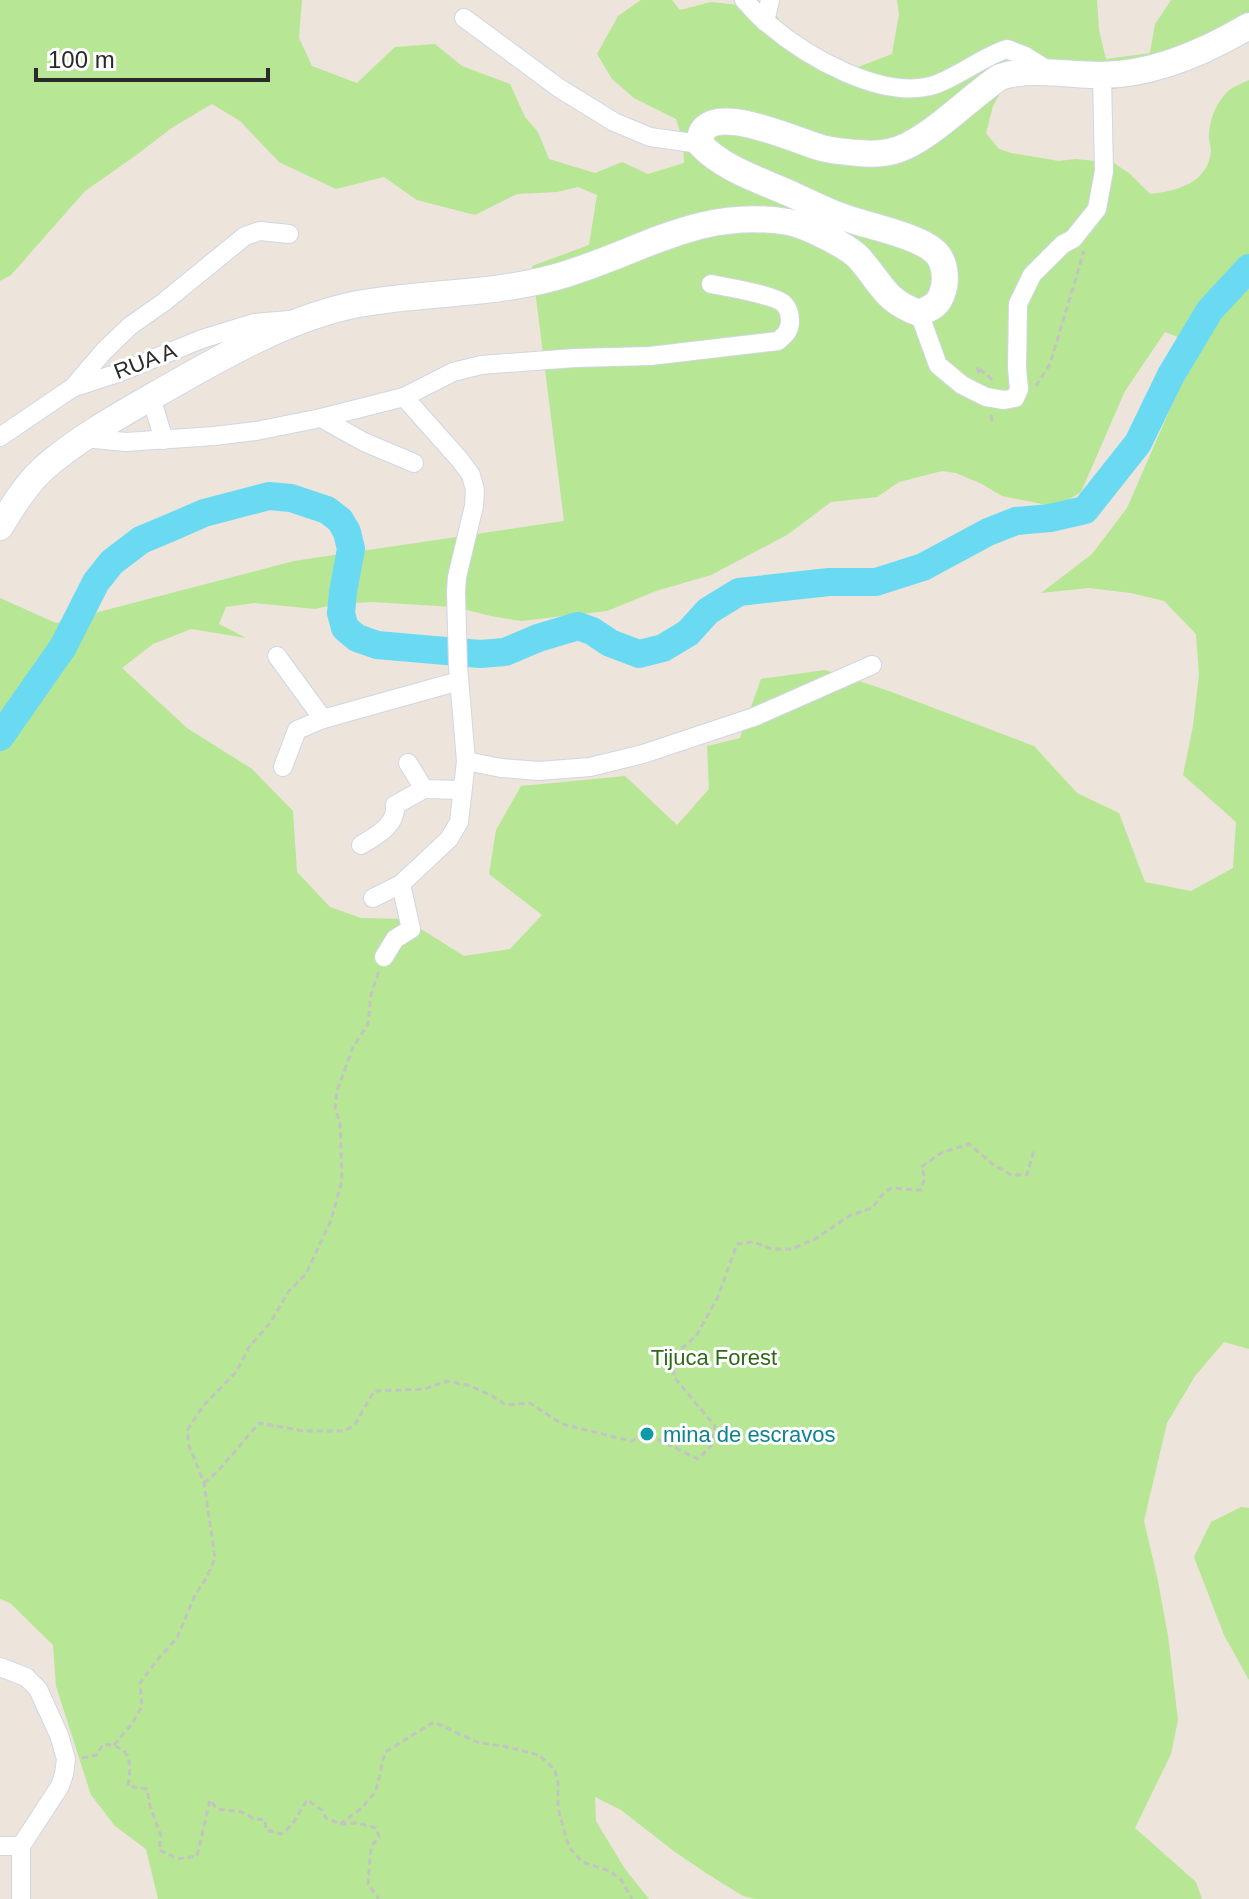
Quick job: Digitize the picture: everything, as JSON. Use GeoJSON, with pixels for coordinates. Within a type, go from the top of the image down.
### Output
{"type":"FeatureCollection","features":[{"type":"Feature","properties":{"kind":"main road"},"geometry":{"type":"LineString","coordinates":[[0,527],[23,490],[44,468],[84,438],[216,360],[303,320],[357,304],[554,278],[602,263],[669,234],[702,224],[742,218],[791,222],[848,249],[887,295],[919,313],[938,302],[945,282],[943,265],[934,251],[918,241],[845,218],[728,165],[700,144],[703,130],[709,124],[728,120],[824,149],[889,152],[926,133],[1000,77],[1051,73],[1102,76],[1152,69],[1219,42],[1249,26]]}},
{"type":"Feature","properties":{"kind":"street"},"geometry":{"type":"LineString","coordinates":[[744,0],[765,22],[816,57],[869,82],[890,87],[937,84],[1007,49],[1025,56],[1051,73]]}},
{"type":"Feature","properties":{"kind":"street"},"geometry":{"type":"LineString","coordinates":[[765,22],[770,0]]}},
{"type":"Feature","properties":{"kind":"street"},"geometry":{"type":"LineString","coordinates":[[464,18],[559,88],[614,122],[650,137],[700,144]]}},
{"type":"Feature","properties":{"kind":"street"},"geometry":{"type":"LineString","coordinates":[[919,313],[938,365],[962,385],[986,397],[1015,398],[1019,389],[1018,304],[1032,275],[1063,244],[1073,239],[1097,209],[1104,171],[1102,76]]}},
{"type":"Feature","properties":{"kind":"street"},"geometry":{"type":"LineString","coordinates":[[72,388],[130,326],[245,236],[260,231],[289,234]]}},
{"type":"Feature","properties":{"kind":"street"},"geometry":{"type":"LineString","coordinates":[[84,438],[126,442],[256,431],[404,397],[453,372],[481,365],[650,356],[778,341],[791,326],[785,304],[775,298],[711,284]]}},
{"type":"Feature","properties":{"kind":"street","name":"RUA A"},"geometry":{"type":"LineString","coordinates":[[0,437],[72,388],[202,339],[254,323],[303,320]]}},
{"type":"Feature","properties":{"kind":"street"},"geometry":{"type":"LineString","coordinates":[[151,397],[164,440]]}},
{"type":"Feature","properties":{"kind":"street"},"geometry":{"type":"LineString","coordinates":[[373,898],[401,884],[449,839],[459,822],[466,761],[456,618],[457,577],[475,490],[471,475],[460,460],[404,397]]}},
{"type":"Feature","properties":{"kind":"street"},"geometry":{"type":"LineString","coordinates":[[321,418],[364,442],[414,463]]}},
{"type":"Feature","properties":{"kind":"street"},"geometry":{"type":"LineString","coordinates":[[277,656],[323,719]]}},
{"type":"Feature","properties":{"kind":"street"},"geometry":{"type":"LineString","coordinates":[[466,761],[539,771],[590,767],[643,754],[767,712],[872,665]]}},
{"type":"Feature","properties":{"kind":"street"},"geometry":{"type":"LineString","coordinates":[[283,767],[297,730],[459,674]]}},
{"type":"Feature","properties":{"kind":"street"},"geometry":{"type":"LineString","coordinates":[[408,763],[424,789]]}},
{"type":"Feature","properties":{"kind":"street"},"geometry":{"type":"LineString","coordinates":[[361,845],[385,830],[396,812],[395,805],[424,789],[462,790]]}},
{"type":"Feature","properties":{"kind":"street"},"geometry":{"type":"LineString","coordinates":[[384,957],[395,939],[411,929],[401,884]]}},
{"type":"Feature","properties":{"kind":"street"},"geometry":{"type":"LineString","coordinates":[[0,1667],[26,1677],[38,1689],[59,1735],[66,1759],[60,1786],[21,1846],[21,1899]]}},
{"type":"Feature","properties":{"kind":"street"},"geometry":{"type":"LineString","coordinates":[[0,1846],[21,1846]]}},
{"type":"Feature","properties":{"kind":"path"},"geometry":{"type":"LineString","coordinates":[[993,425],[977,367],[1025,407],[1050,364],[1087,239]]}},
{"type":"Feature","properties":{"kind":"path"},"geometry":{"type":"LineString","coordinates":[[114,1745],[142,1706],[140,1683],[177,1638],[215,1558],[204,1483],[188,1443],[188,1429],[203,1406],[236,1372],[250,1346],[270,1323],[289,1291],[306,1274],[338,1200],[342,1181],[340,1122],[335,1109],[337,1091],[353,1047],[368,1024],[371,995],[384,957]]}},
{"type":"Feature","properties":{"kind":"path"},"geometry":{"type":"LineString","coordinates":[[204,1483],[259,1423],[304,1431],[345,1431],[355,1424],[374,1391],[425,1389],[446,1381],[467,1385],[506,1405],[530,1403],[562,1424],[631,1441],[647,1434],[698,1459],[711,1446],[715,1426],[674,1377],[673,1356],[696,1336],[717,1299],[737,1244],[753,1242],[772,1249],[792,1249],[815,1239],[849,1216],[872,1208],[891,1188],[921,1190],[925,1177],[921,1167],[941,1153],[969,1144],[1011,1175],[1027,1175],[1034,1150]]}},
{"type":"Feature","properties":{"kind":"path"},"geometry":{"type":"LineString","coordinates":[[340,1824],[362,1808],[376,1791],[385,1752],[434,1722],[477,1742],[539,1755],[555,1770],[558,1809],[569,1847],[582,1862],[610,1871],[622,1881],[632,1899]]}},
{"type":"Feature","properties":{"kind":"path"},"geometry":{"type":"LineString","coordinates":[[66,1759],[97,1755],[103,1744],[114,1745],[125,1752],[131,1763],[128,1786],[147,1789],[161,1836],[159,1850],[178,1859],[197,1856],[210,1800],[217,1809],[242,1812],[265,1820],[266,1830],[281,1834],[292,1825],[307,1800],[322,1810],[326,1818],[340,1824],[358,1823],[376,1828],[379,1837],[371,1847],[368,1884],[379,1899]]}},
{"type":"Feature","properties":{"kind":"green space","name":"Tijuca Forest"},"geometry":{"type":"Polygon","coordinates":[[[0,0],[302,0],[299,38],[312,66],[357,83],[395,47],[435,44],[462,66],[510,84],[525,117],[538,132],[549,159],[595,173],[622,162],[648,174],[684,163],[683,140],[676,119],[634,98],[612,79],[597,54],[618,16],[641,0],[672,0],[680,10],[711,2],[748,6],[776,15],[788,34],[853,69],[892,54],[899,14],[897,0],[1097,0],[1099,30],[1106,59],[1150,53],[1155,24],[1171,0],[1249,0],[1249,37],[1198,67],[1151,83],[1107,90],[1040,82],[1004,86],[993,106],[986,133],[999,149],[1011,153],[1059,161],[1075,159],[1114,163],[1150,194],[1160,193],[1190,183],[1204,171],[1211,151],[1209,131],[1215,110],[1232,88],[1249,80],[1249,1349],[1224,1342],[1195,1376],[1167,1423],[1144,1521],[1168,1636],[1178,1720],[1171,1754],[1135,1828],[1196,1882],[1202,1899],[755,1899],[743,1896],[706,1873],[621,1810],[595,1797],[596,1821],[625,1869],[649,1899],[158,1899],[146,1849],[115,1826],[91,1795],[56,1686],[53,1645],[10,1603],[0,1599],[0,598],[56,623],[294,561],[564,521],[532,266],[589,245],[597,195],[578,187],[557,192],[517,194],[475,215],[417,200],[384,177],[336,189],[279,162],[240,121],[212,104],[173,127],[85,191],[11,275],[0,281],[0,0]],[[1165,332],[1125,391],[1081,492],[1057,507],[1002,496],[956,473],[942,471],[899,482],[877,497],[831,502],[787,535],[711,575],[656,591],[607,611],[521,621],[455,607],[372,602],[336,604],[315,609],[254,603],[226,607],[219,624],[246,638],[191,629],[153,644],[122,668],[187,728],[252,769],[293,811],[297,872],[330,907],[361,918],[405,919],[464,956],[510,949],[542,915],[489,874],[496,830],[521,786],[625,776],[677,825],[709,789],[707,746],[740,738],[761,679],[825,670],[1034,746],[1077,793],[1119,813],[1145,882],[1191,891],[1233,868],[1236,822],[1183,775],[1199,675],[1196,634],[1164,601],[1089,588],[1041,593],[1092,554],[1127,508],[1198,345],[1165,332]]]}},
{"type":"Feature","properties":{"kind":"green space"},"geometry":{"type":"Polygon","coordinates":[[[1241,1507],[1249,1508],[1249,1680],[1224,1635],[1194,1557],[1211,1522],[1241,1507]]]}},
{"type":"Feature","properties":{"kind":"waterway"},"geometry":{"type":"LineString","coordinates":[[0,737],[63,647],[96,582],[112,562],[141,540],[204,513],[269,496],[291,498],[327,510],[340,520],[351,549],[341,613],[345,628],[357,638],[377,645],[480,654],[505,652],[578,626],[639,654],[663,648],[688,633],[708,611],[739,592],[829,582],[876,582],[923,567],[988,532],[1016,521],[1085,510],[1138,443],[1171,375],[1210,310],[1249,268]]}},
{"type":"Feature","properties":{"kind":"place","name":"mina de escravos"},"geometry":{"type":"Point","coordinates":[647,1434]}}]}
